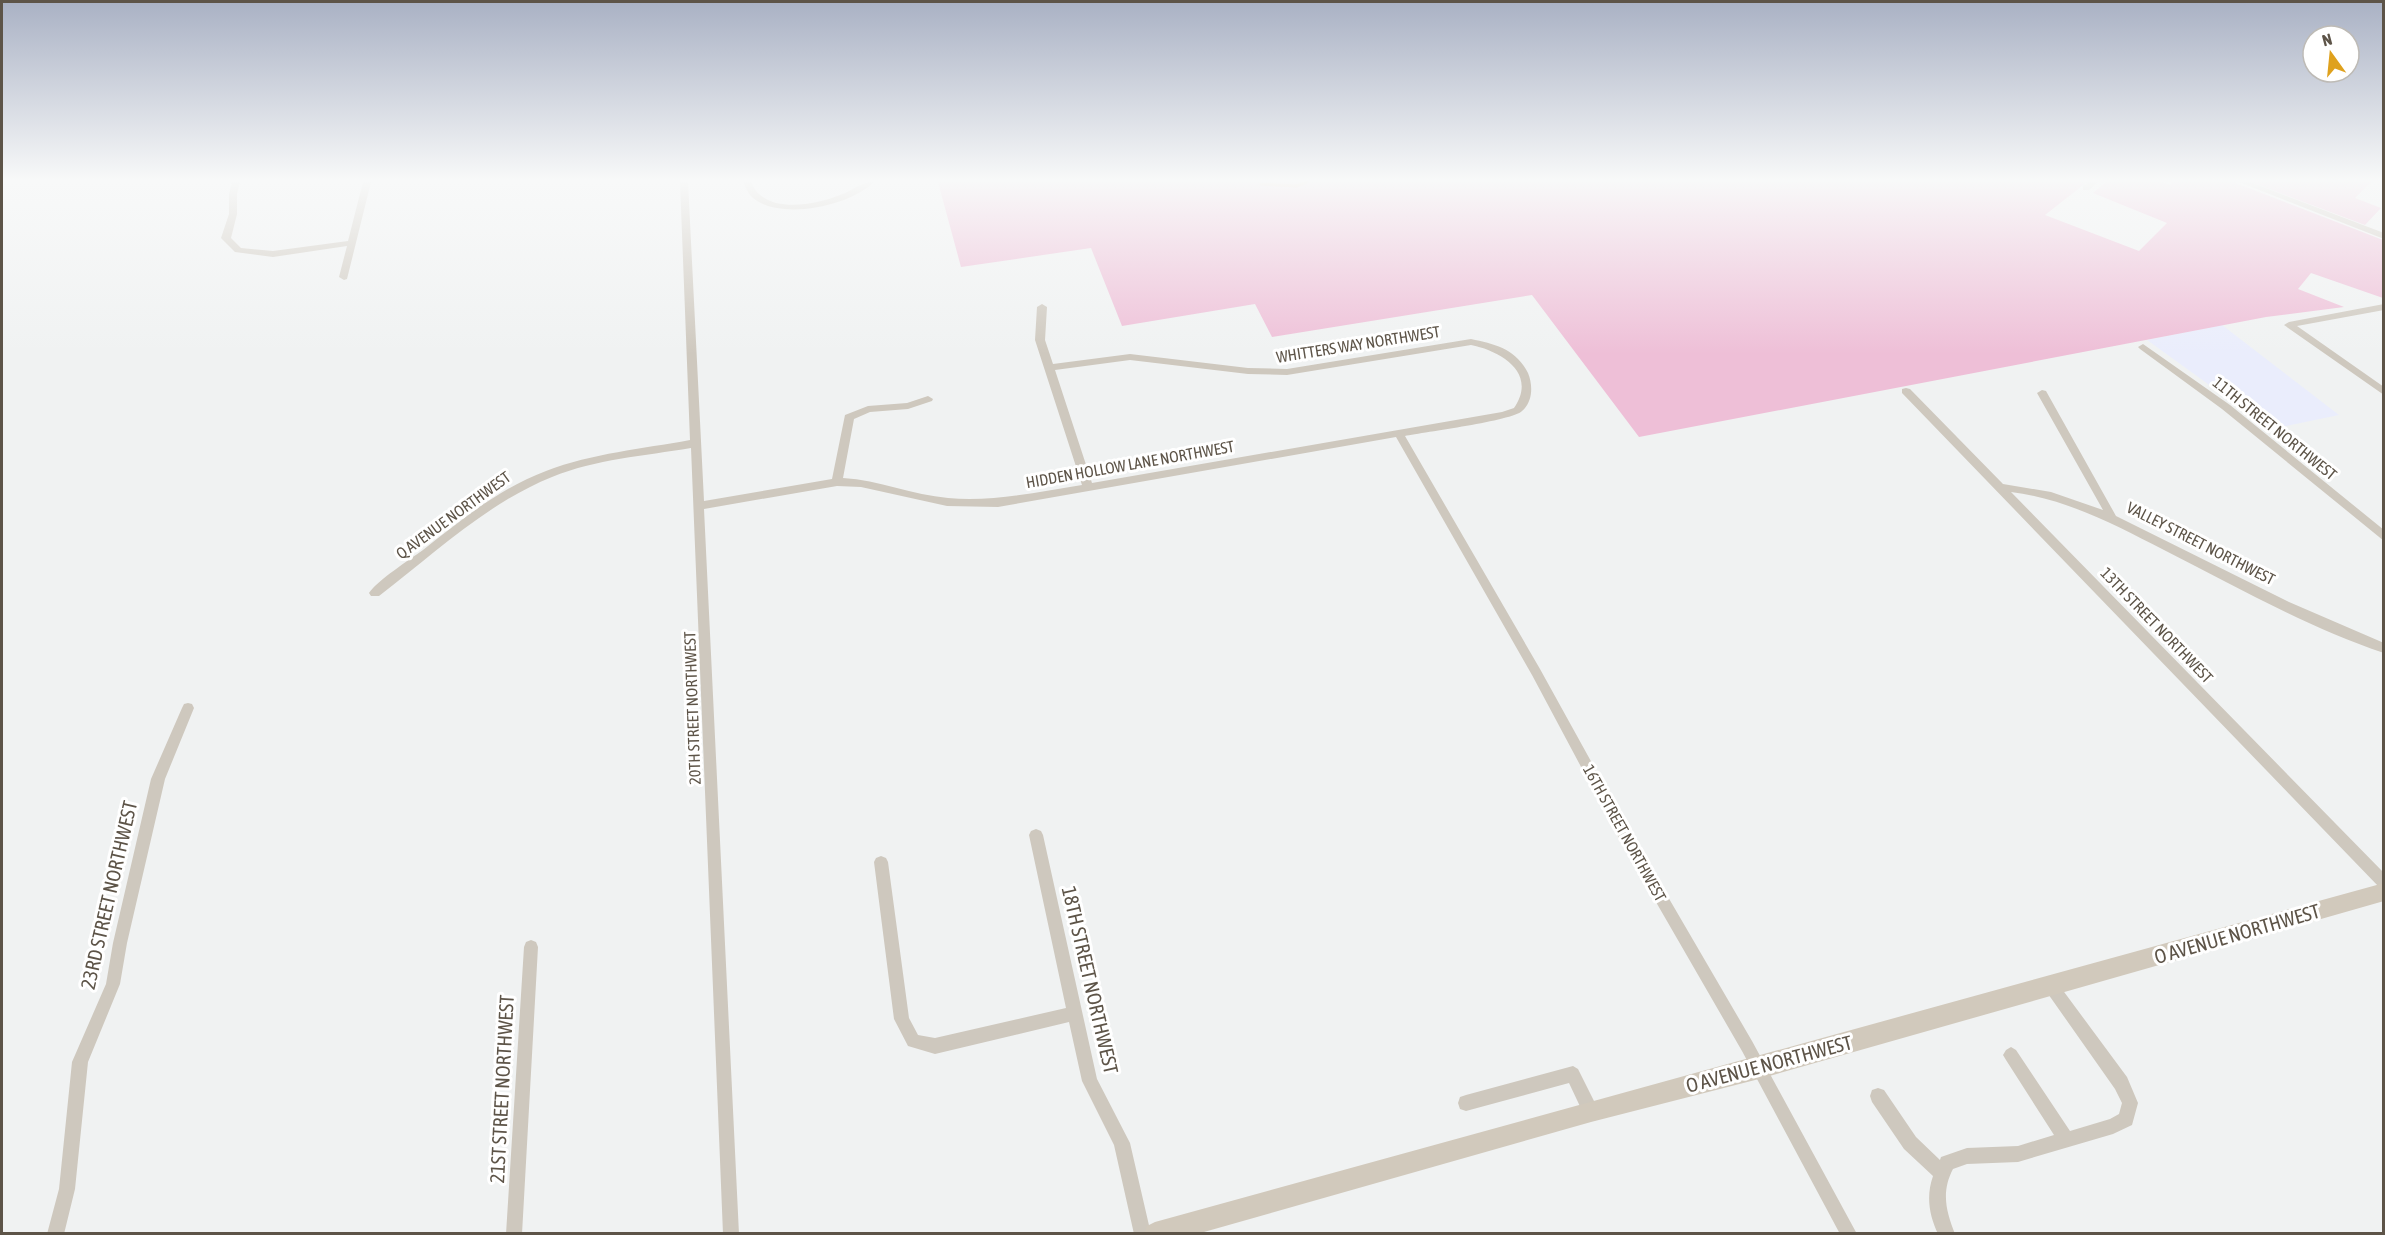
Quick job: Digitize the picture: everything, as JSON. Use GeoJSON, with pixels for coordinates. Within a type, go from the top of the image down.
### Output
{"type":"FeatureCollection","features":[{"type":"Feature","properties":{"kind":"street"},"geometry":{"type":"LineString","coordinates":[[228,240],[238,250],[273,254],[352,243]]}},
{"type":"Feature","properties":{"kind":"street"},"geometry":{"type":"LineString","coordinates":[[344,277],[353,240]]}},
{"type":"Feature","properties":{"kind":"street","name":"20TH STREET NORTHWEST"},"geometry":{"type":"LineString","coordinates":[[687,240],[731,1233]]}},
{"type":"Feature","properties":{"kind":"street"},"geometry":{"type":"LineString","coordinates":[[1042,307],[1039,330],[1088,487]]}},
{"type":"Feature","properties":{"kind":"street"},"geometry":{"type":"LineString","coordinates":[[2384,307],[2289,325],[2384,392]]}},
{"type":"Feature","properties":{"kind":"street","name":"WHITTERS WAY NORTHWEST"},"geometry":{"type":"LineString","coordinates":[[1049,368],[1130,357],[1248,371],[1287,372],[1470,342],[1508,354],[1520,369]]}},
{"type":"Feature","properties":{"kind":"street","name":"11TH STREET NORTHWEST"},"geometry":{"type":"LineString","coordinates":[[2143,347],[2226,407],[2384,537]]}},
{"type":"Feature","properties":{"kind":"street","name":"HIDDEN HOLLOW LANE NORTHWEST"},"geometry":{"type":"LineString","coordinates":[[700,506],[837,482],[861,483],[972,504],[1026,499],[1399,434],[1518,410],[1528,393],[1527,384],[1520,369]]}},
{"type":"Feature","properties":{"kind":"street","name":"13TH STREET NORTHWEST"},"geometry":{"type":"LineString","coordinates":[[1906,391],[2384,883]]}},
{"type":"Feature","properties":{"kind":"street"},"geometry":{"type":"LineString","coordinates":[[2042,393],[2112,516]]}},
{"type":"Feature","properties":{"kind":"street"},"geometry":{"type":"LineString","coordinates":[[837,482],[849,417],[868,409],[908,406],[928,399]]}},
{"type":"Feature","properties":{"kind":"street","name":"16TH STREET NORTHWEST"},"geometry":{"type":"LineString","coordinates":[[1399,434],[1536,672],[1624,834],[1759,1068],[1849,1233]]}},
{"type":"Feature","properties":{"kind":"street","name":"Q AVENUE NORTHWEST"},"geometry":{"type":"LineString","coordinates":[[375,593],[502,497],[532,480],[576,465],[696,443]]}},
{"type":"Feature","properties":{"kind":"street","name":"VALLEY STREET NORTHWEST"},"geometry":{"type":"LineString","coordinates":[[1998,487],[2027,489],[2057,496],[2112,516],[2188,557],[2384,648]]}},
{"type":"Feature","properties":{"kind":"street","name":"23RD STREET NORTHWEST"},"geometry":{"type":"LineString","coordinates":[[55,1233],[67,1189],[80,1062],[113,984],[151,806],[159,779],[188,708]]}},
{"type":"Feature","properties":{"kind":"street","name":"18TH STREET NORTHWEST"},"geometry":{"type":"LineString","coordinates":[[1036,835],[1090,1081],[1122,1143],[1143,1233]]}},
{"type":"Feature","properties":{"kind":"street"},"geometry":{"type":"LineString","coordinates":[[881,862],[902,1020],[913,1041],[935,1046],[1076,1013]]}},
{"type":"Feature","properties":{"kind":"street","name":"O AVENUE NORTHWEST"},"geometry":{"type":"LineString","coordinates":[[1155,1233],[1591,1111],[1759,1068],[2384,892]]}},
{"type":"Feature","properties":{"kind":"street","name":"21ST STREET NORTHWEST"},"geometry":{"type":"LineString","coordinates":[[514,1233],[531,947]]}},
{"type":"Feature","properties":{"kind":"street"},"geometry":{"type":"LineString","coordinates":[[1947,1233],[1940,1222],[1936,1199],[1941,1173],[1947,1163],[1967,1156],[2018,1154],[2113,1126],[2126,1119],[2130,1103],[2121,1083],[2051,986]]}},
{"type":"Feature","properties":{"kind":"street"},"geometry":{"type":"LineString","coordinates":[[2011,1055],[2066,1139]]}},
{"type":"Feature","properties":{"kind":"street"},"geometry":{"type":"LineString","coordinates":[[1466,1103],[1573,1074],[1591,1111]]}},
{"type":"Feature","properties":{"kind":"street"},"geometry":{"type":"LineString","coordinates":[[1878,1096],[1910,1143],[1941,1173]]}},
{"type":"Feature","properties":{"kind":"shaded area"},"geometry":{"type":"Polygon","coordinates":[[[954,240],[2109,240],[2139,251],[2150,240],[2382,240],[2383,298],[2311,273],[2298,289],[2344,307],[2266,317],[1639,437],[1532,295],[1272,337],[1255,304],[1122,326],[1091,248],[961,267],[954,240]]]}},
{"type":"Feature","properties":{"kind":"shaded area"},"geometry":{"type":"Polygon","coordinates":[[[2222,325],[2339,415],[2267,430],[2237,405],[2147,340],[2222,325]]]}}]}
